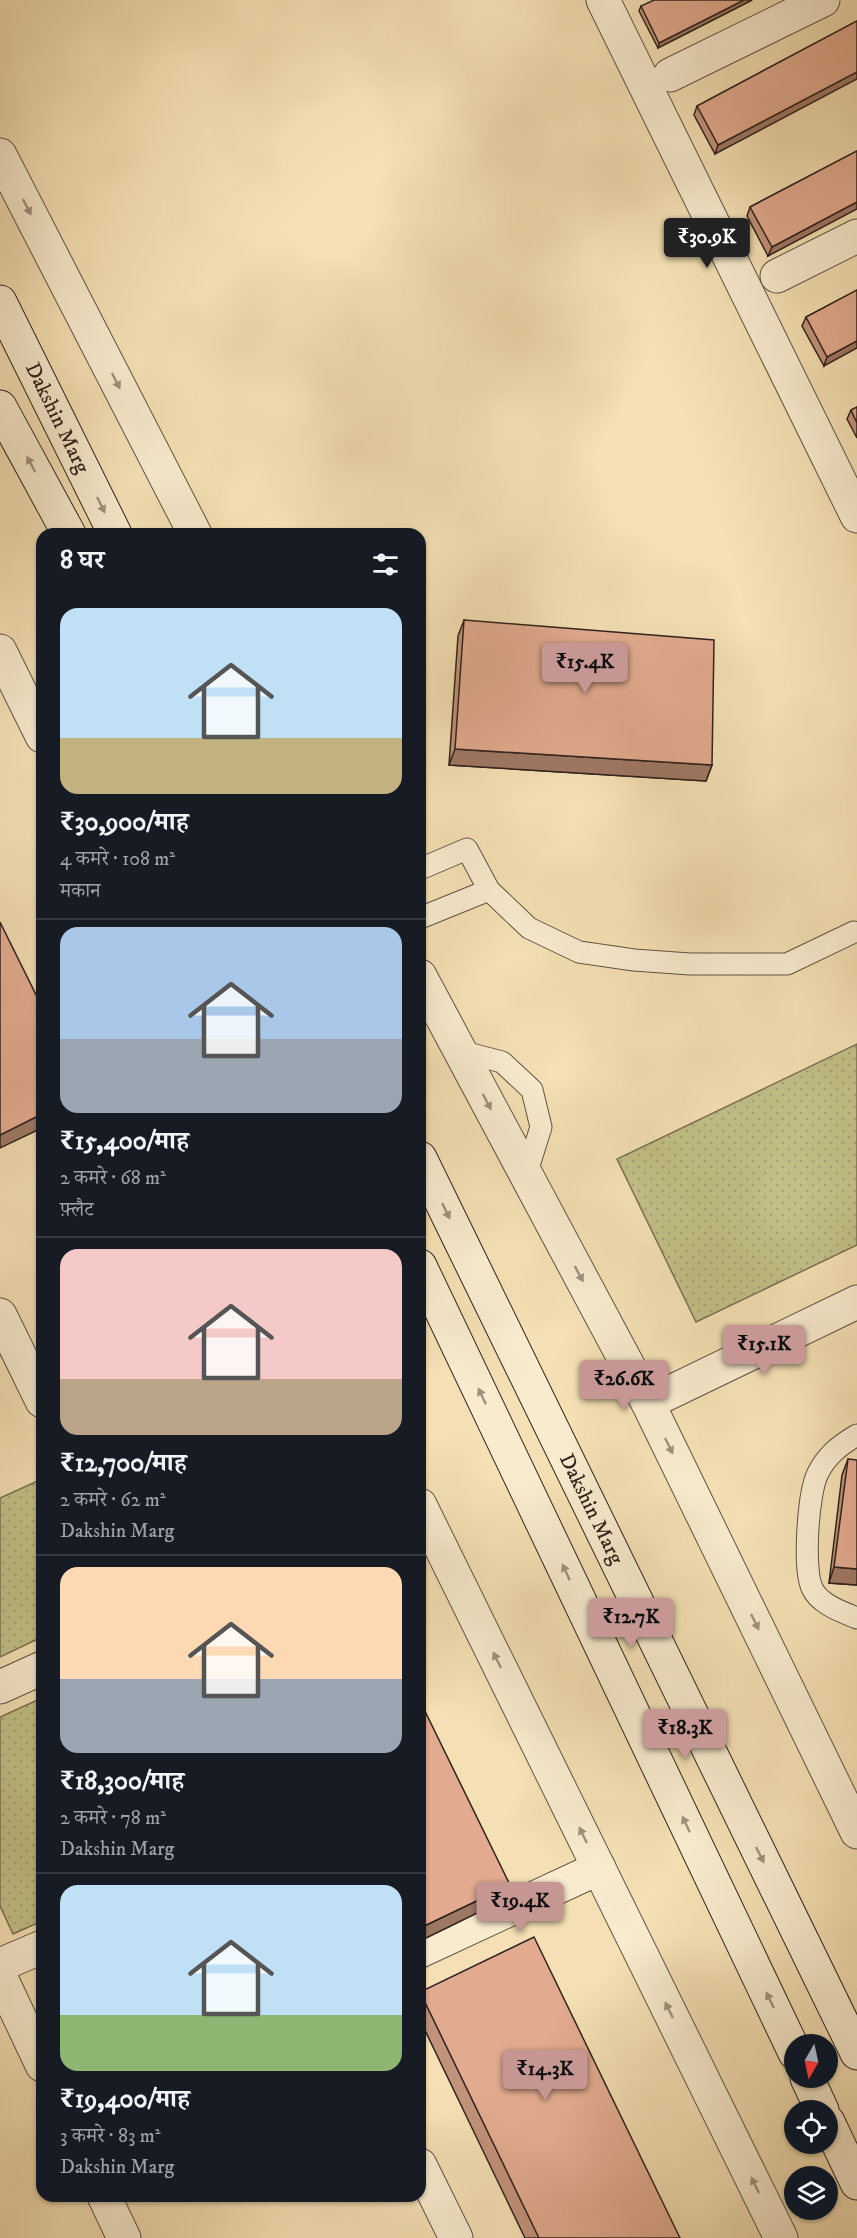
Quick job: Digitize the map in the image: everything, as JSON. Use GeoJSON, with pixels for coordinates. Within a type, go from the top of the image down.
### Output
{"type":"FeatureCollection","features":[{"type":"Feature","properties":{"kind":"street"},"geometry":{"type":"LineString","coordinates":[[603,0],[857,516]]}},
{"type":"Feature","properties":{"kind":"street"},"geometry":{"type":"LineString","coordinates":[[670,75],[823,0]]}},
{"type":"Feature","properties":{"kind":"street"},"geometry":{"type":"LineString","coordinates":[[0,155],[192,528]]}},
{"type":"Feature","properties":{"kind":"street"},"geometry":{"type":"LineString","coordinates":[[777,276],[857,236]]}},
{"type":"Feature","properties":{"kind":"street","name":"Dakshin Marg"},"geometry":{"type":"LineString","coordinates":[[0,302],[112,528]]}},
{"type":"Feature","properties":{"kind":"street","name":"Dakshin Marg"},"geometry":{"type":"LineString","coordinates":[[0,407],[66,528]]}},
{"type":"Feature","properties":{"kind":"street"},"geometry":{"type":"LineString","coordinates":[[0,651],[36,724]]}},
{"type":"Feature","properties":{"kind":"street"},"geometry":{"type":"LineString","coordinates":[[426,987],[648,1403],[849,1794],[857,1832]]}},
{"type":"Feature","properties":{"kind":"street","name":"Dakshin Marg"},"geometry":{"type":"LineString","coordinates":[[426,1170],[857,2053]]}},
{"type":"Feature","properties":{"kind":"street"},"geometry":{"type":"LineString","coordinates":[[426,1279],[786,2034]]}},
{"type":"Feature","properties":{"kind":"street"},"geometry":{"type":"LineString","coordinates":[[648,1403],[857,1302]]}},
{"type":"Feature","properties":{"kind":"street"},"geometry":{"type":"LineString","coordinates":[[0,1316],[36,1389]]}},
{"type":"Feature","properties":{"kind":"street"},"geometry":{"type":"LineString","coordinates":[[426,1517],[781,2238]]}},
{"type":"Feature","properties":{"kind":"street"},"geometry":{"type":"LineString","coordinates":[[0,1687],[36,1671]]}},
{"type":"Feature","properties":{"kind":"street"},"geometry":{"type":"LineString","coordinates":[[426,1948],[599,1868]]}},
{"type":"Feature","properties":{"kind":"street"},"geometry":{"type":"LineString","coordinates":[[0,1965],[36,1950]]}},
{"type":"Feature","properties":{"kind":"street"},"geometry":{"type":"LineString","coordinates":[[0,1976],[36,2052]]}},
{"type":"Feature","properties":{"kind":"street"},"geometry":{"type":"LineString","coordinates":[[838,2143],[857,2183]]}},
{"type":"Feature","properties":{"kind":"street"},"geometry":{"type":"LineString","coordinates":[[426,2176],[456,2238]]}},
{"type":"Feature","properties":{"kind":"street"},"geometry":{"type":"LineString","coordinates":[[107,2202],[124,2238]]}},
{"type":"Feature","properties":{"kind":"lane"},"geometry":{"type":"LineString","coordinates":[[426,866],[467,849],[489,890],[529,928],[579,952],[634,960],[690,964],[787,964],[854,932]]}},
{"type":"Feature","properties":{"kind":"lane"},"geometry":{"type":"LineString","coordinates":[[426,916],[489,890]]}},
{"type":"Feature","properties":{"kind":"lane"},"geometry":{"type":"LineString","coordinates":[[460,1051],[502,1062],[532,1090],[541,1127],[526,1175]]}},
{"type":"Feature","properties":{"kind":"lane"},"geometry":{"type":"LineString","coordinates":[[857,1435],[836,1447],[817,1475],[807,1539],[807,1563],[812,1589],[826,1604],[857,1618]]}},
{"type":"Feature","properties":{"kind":"shaded area"},"geometry":{"type":"Polygon","coordinates":[[[857,1044],[857,1245],[696,1322],[617,1159],[857,1044]]]}},
{"type":"Feature","properties":{"kind":"shaded area"},"geometry":{"type":"Polygon","coordinates":[[[36,1482],[36,1640],[0,1657],[0,1498],[36,1482]]]}},
{"type":"Feature","properties":{"kind":"shaded area"},"geometry":{"type":"Polygon","coordinates":[[[36,1701],[36,1924],[13,1934],[0,1906],[0,1717],[36,1701]]]}},
{"type":"Feature","properties":{"kind":"building"},"geometry":{"type":"Polygon","coordinates":[[[654,0],[744,0],[659,43],[641,6],[654,0]]]}},
{"type":"Feature","properties":{"kind":"building"},"geometry":{"type":"Polygon","coordinates":[[[857,21],[857,72],[718,145],[697,106],[857,21]]]}},
{"type":"Feature","properties":{"kind":"building"},"geometry":{"type":"Polygon","coordinates":[[[857,151],[857,202],[772,247],[750,207],[857,151]]]}},
{"type":"Feature","properties":{"kind":"building"},"geometry":{"type":"Polygon","coordinates":[[[857,290],[857,341],[827,357],[806,317],[857,290]]]}},
{"type":"Feature","properties":{"kind":"building"},"geometry":{"type":"Polygon","coordinates":[[[857,407],[857,423],[851,410],[857,407]]]}},
{"type":"Feature","properties":{"kind":"building"},"geometry":{"type":"Polygon","coordinates":[[[464,620],[714,640],[712,765],[455,749],[464,620]]]}},
{"type":"Feature","properties":{"kind":"building"},"geometry":{"type":"Polygon","coordinates":[[[0,922],[36,995],[36,1117],[0,1135],[0,922]]]}},
{"type":"Feature","properties":{"kind":"building"},"geometry":{"type":"Polygon","coordinates":[[[848,1459],[857,1460],[857,1569],[834,1567],[848,1459]]]}},
{"type":"Feature","properties":{"kind":"building"},"geometry":{"type":"Polygon","coordinates":[[[426,1713],[510,1885],[426,1925],[426,1713]]]}},
{"type":"Feature","properties":{"kind":"building"},"geometry":{"type":"Polygon","coordinates":[[[534,1937],[680,2238],[539,2238],[426,2004],[426,1989],[534,1937]]]}}]}
